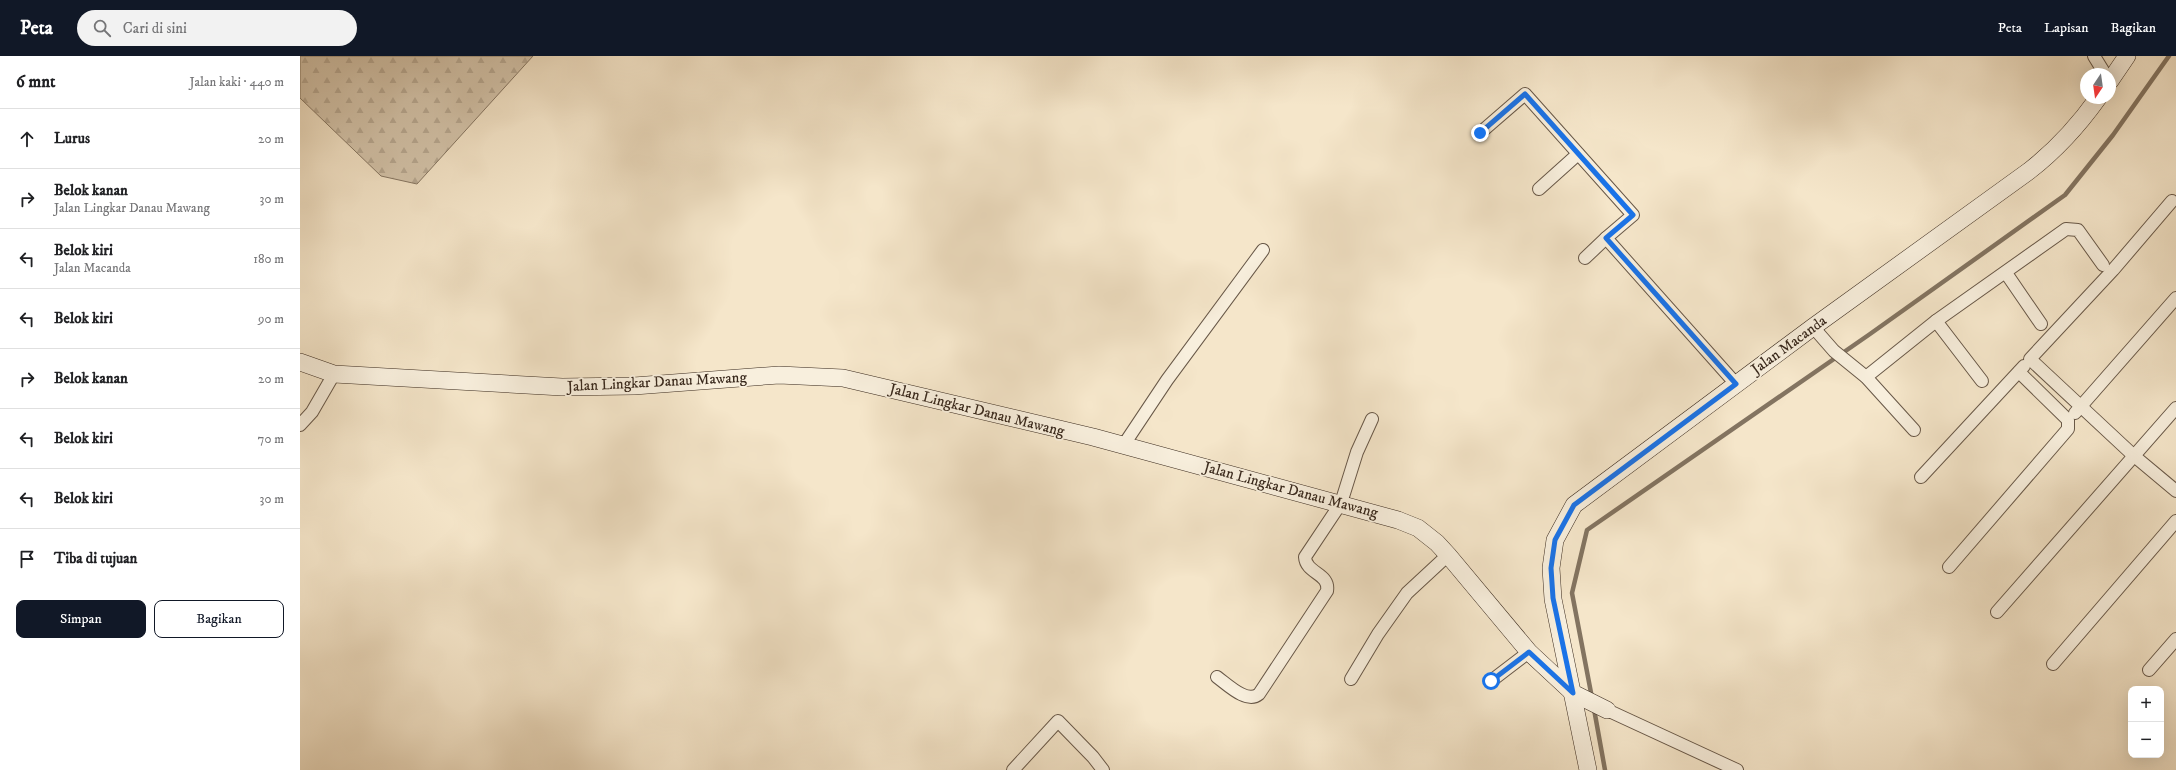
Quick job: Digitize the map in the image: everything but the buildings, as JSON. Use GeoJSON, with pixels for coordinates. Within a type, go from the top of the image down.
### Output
{"type":"FeatureCollection","features":[{"type":"Feature","properties":{"kind":"street"},"geometry":{"type":"LineString","coordinates":[[2094,56],[2101,68]]}},
{"type":"Feature","properties":{"kind":"street"},"geometry":{"type":"LineString","coordinates":[[2116,72],[2127,56]]}},
{"type":"Feature","properties":{"kind":"street"},"geometry":{"type":"LineString","coordinates":[[1480,133],[1525,94],[1633,215],[1585,258]]}},
{"type":"Feature","properties":{"kind":"street","name":"Jalan Macanda"},"geometry":{"type":"LineString","coordinates":[[1588,770],[1578,696],[1553,598],[1551,568],[1555,540],[1574,505],[1736,384],[1815,331],[2052,153],[2082,120],[2094,104]]}},
{"type":"Feature","properties":{"kind":"street"},"geometry":{"type":"LineString","coordinates":[[1539,189],[1578,154]]}},
{"type":"Feature","properties":{"kind":"street"},"geometry":{"type":"LineString","coordinates":[[1921,476],[2113,270],[2175,200]]}},
{"type":"Feature","properties":{"kind":"street"},"geometry":{"type":"LineString","coordinates":[[1866,377],[1936,322],[2066,230],[2078,230],[2103,265]]}},
{"type":"Feature","properties":{"kind":"street"},"geometry":{"type":"LineString","coordinates":[[1606,238],[1736,384]]}},
{"type":"Feature","properties":{"kind":"street"},"geometry":{"type":"LineString","coordinates":[[1123,446],[1167,380],[1263,250]]}},
{"type":"Feature","properties":{"kind":"street"},"geometry":{"type":"LineString","coordinates":[[2006,273],[2040,324]]}},
{"type":"Feature","properties":{"kind":"street"},"geometry":{"type":"LineString","coordinates":[[1949,567],[2068,429],[2068,420],[2176,298]]}},
{"type":"Feature","properties":{"kind":"street"},"geometry":{"type":"LineString","coordinates":[[1936,322],[1982,382]]}},
{"type":"Feature","properties":{"kind":"street"},"geometry":{"type":"LineString","coordinates":[[1815,331],[1834,351],[1866,377],[1914,430]]}},
{"type":"Feature","properties":{"kind":"street"},"geometry":{"type":"LineString","coordinates":[[2030,359],[2133,455],[2176,491]]}},
{"type":"Feature","properties":{"kind":"street","name":"Jalan Lingkar Danau Mawang"},"geometry":{"type":"LineString","coordinates":[[300,362],[334,374],[562,386],[634,386],[779,375],[843,378],[916,394],[1342,503],[1398,520],[1418,528],[1448,555],[1529,652],[1578,696],[1607,710]]}},
{"type":"Feature","properties":{"kind":"street"},"geometry":{"type":"LineString","coordinates":[[2019,372],[2068,420]]}},
{"type":"Feature","properties":{"kind":"street"},"geometry":{"type":"LineString","coordinates":[[300,426],[312,412],[334,374]]}},
{"type":"Feature","properties":{"kind":"street"},"geometry":{"type":"LineString","coordinates":[[1997,612],[2133,455],[2176,408]]}},
{"type":"Feature","properties":{"kind":"street"},"geometry":{"type":"LineString","coordinates":[[1217,678],[1248,698],[1255,698],[1327,591],[1328,584],[1326,580],[1309,568],[1305,562],[1305,557],[1342,503],[1357,452],[1372,419]]}},
{"type":"Feature","properties":{"kind":"street"},"geometry":{"type":"LineString","coordinates":[[2053,664],[2176,521]]}},
{"type":"Feature","properties":{"kind":"street"},"geometry":{"type":"LineString","coordinates":[[1351,679],[1378,634],[1407,594],[1448,555]]}},
{"type":"Feature","properties":{"kind":"street"},"geometry":{"type":"LineString","coordinates":[[2149,670],[2176,639]]}},
{"type":"Feature","properties":{"kind":"street"},"geometry":{"type":"LineString","coordinates":[[1491,681],[1529,652]]}},
{"type":"Feature","properties":{"kind":"street"},"geometry":{"type":"LineString","coordinates":[[1607,710],[1737,770]]}},
{"type":"Feature","properties":{"kind":"street"},"geometry":{"type":"LineString","coordinates":[[1013,770],[1058,721],[1102,770]]}},
{"type":"Feature","properties":{"kind":"green space"},"geometry":{"type":"Polygon","coordinates":[[[300,56],[533,56],[417,184],[381,176],[300,98],[300,56]]]}},
{"type":"Feature","properties":{"kind":"waterway"},"geometry":{"type":"LineString","coordinates":[[1592,698],[1572,593],[1587,530],[1870,334],[2065,195],[2113,135],[2169,56]]}},
{"type":"Feature","properties":{"kind":"waterway"},"geometry":{"type":"LineString","coordinates":[[1594,709],[1605,770]]}},
{"type":"Feature","properties":{"kind":"route"},"geometry":{"type":"LineString","coordinates":[[1480,133],[1525,94],[1633,215],[1606,238],[1736,384],[1574,505],[1555,540],[1551,568],[1553,598],[1573,693],[1529,652],[1491,681]]}}]}
